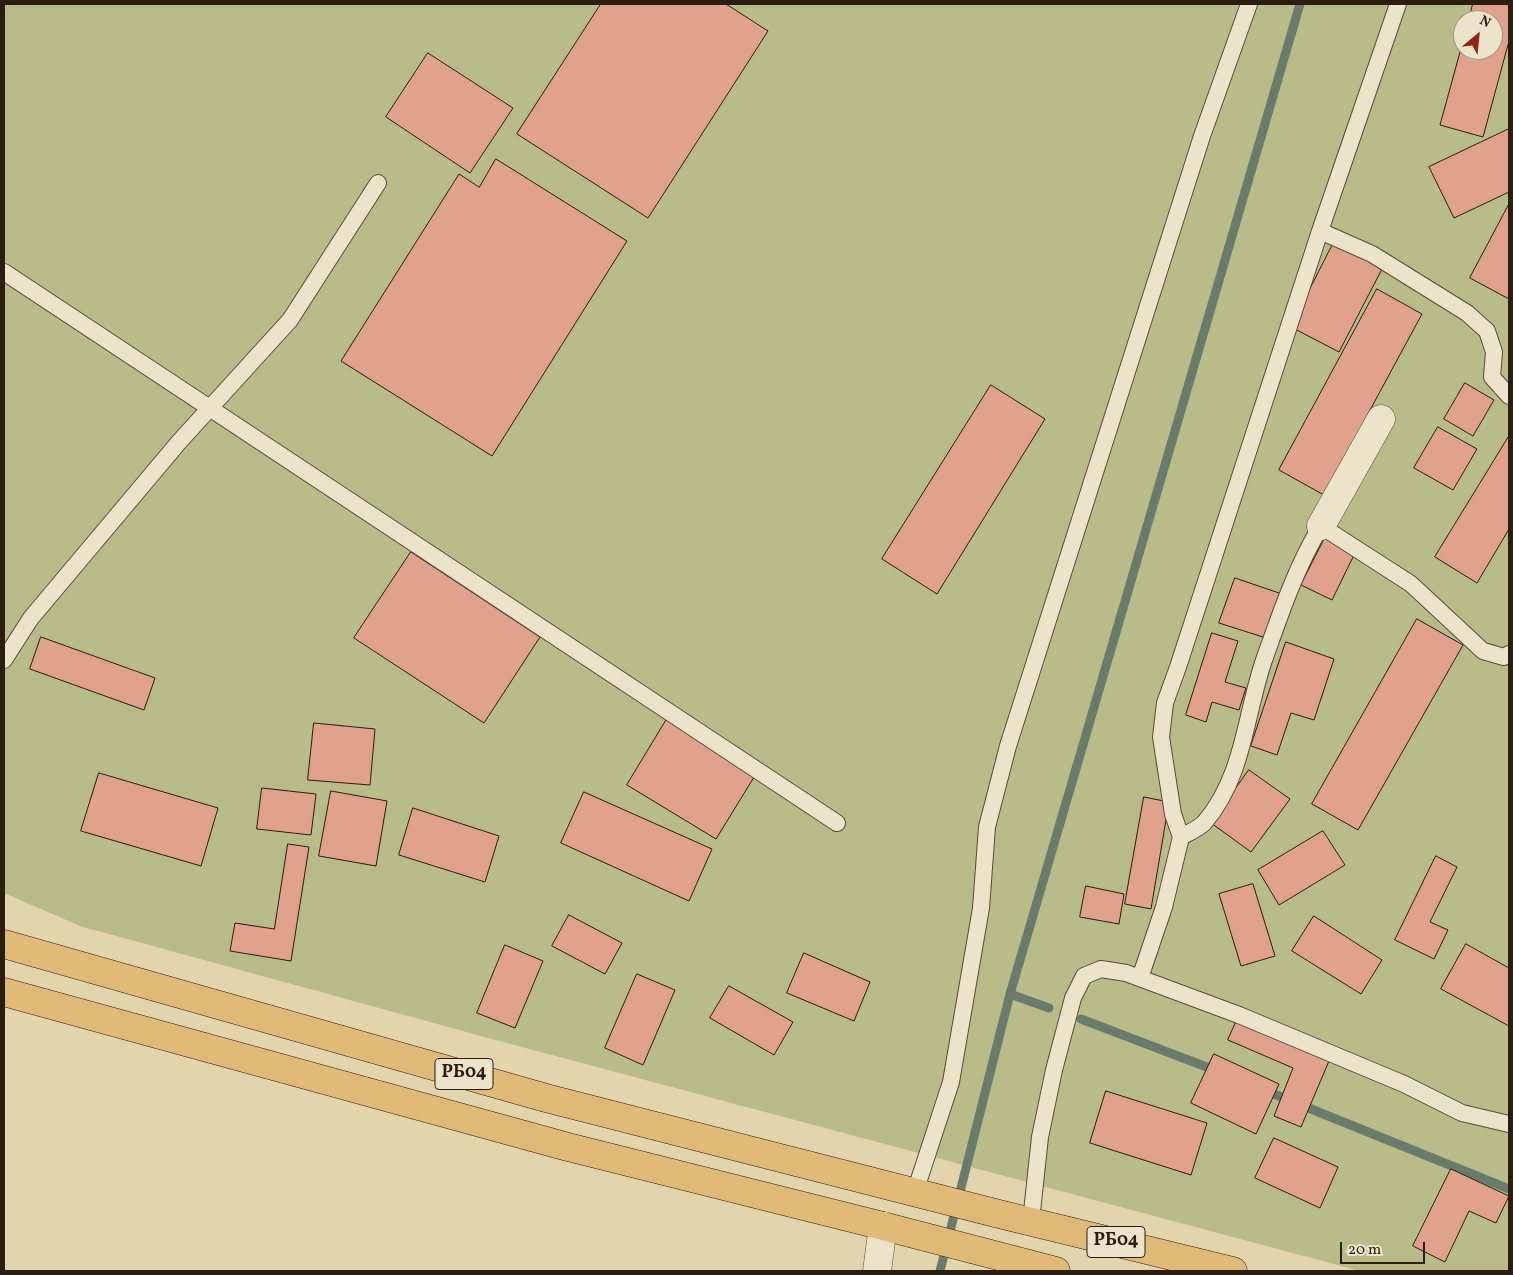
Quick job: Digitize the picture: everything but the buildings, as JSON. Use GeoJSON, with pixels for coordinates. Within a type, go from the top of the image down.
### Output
{"type":"FeatureCollection","features":[{"type":"Feature","properties":{"kind":"highway","name":"РБ04"},"geometry":{"type":"LineString","coordinates":[[4,944],[546,1098],[999,1214],[1233,1271]]}},
{"type":"Feature","properties":{"kind":"highway","name":"РБ04"},"geometry":{"type":"LineString","coordinates":[[4,992],[568,1147],[1056,1271]]}},
{"type":"Feature","properties":{"kind":"street"},"geometry":{"type":"LineString","coordinates":[[1321,526],[1381,420]]}},
{"type":"Feature","properties":{"kind":"street"},"geometry":{"type":"LineString","coordinates":[[877,1271],[883,1226]]}},
{"type":"Feature","properties":{"kind":"lane"},"geometry":{"type":"LineString","coordinates":[[921,1194],[951,1082],[981,908],[987,827],[1008,746],[1199,145],[1249,4]]}},
{"type":"Feature","properties":{"kind":"lane"},"geometry":{"type":"LineString","coordinates":[[1140,978],[1164,907],[1181,837],[1173,814],[1161,737],[1164,703],[1178,667],[1320,231],[1398,4]]}},
{"type":"Feature","properties":{"kind":"lane"},"geometry":{"type":"LineString","coordinates":[[4,660],[31,618],[180,442],[290,320],[378,183]]}},
{"type":"Feature","properties":{"kind":"lane"},"geometry":{"type":"LineString","coordinates":[[1320,231],[1372,254],[1417,280],[1467,313],[1488,331],[1494,352],[1492,377],[1509,396]]}},
{"type":"Feature","properties":{"kind":"lane"},"geometry":{"type":"LineString","coordinates":[[4,272],[837,823]]}},
{"type":"Feature","properties":{"kind":"lane"},"geometry":{"type":"LineString","coordinates":[[1181,837],[1203,825],[1221,798],[1241,753],[1264,662],[1306,552],[1321,526],[1411,584],[1483,651],[1504,657],[1509,654]]}},
{"type":"Feature","properties":{"kind":"lane"},"geometry":{"type":"LineString","coordinates":[[1031,1221],[1040,1137],[1054,1070],[1073,998],[1084,976],[1101,969],[1126,973],[1239,1015],[1404,1084],[1462,1113],[1509,1124]]}},
{"type":"Feature","properties":{"kind":"green space"},"geometry":{"type":"Polygon","coordinates":[[[4,4],[1509,4],[1509,1271],[1360,1271],[492,1039],[80,926],[4,893],[4,4]]]}},
{"type":"Feature","properties":{"kind":"waterway"},"geometry":{"type":"LineString","coordinates":[[940,1271],[1010,994],[1300,4]]}},
{"type":"Feature","properties":{"kind":"waterway"},"geometry":{"type":"LineString","coordinates":[[1010,994],[1049,1008]]}},
{"type":"Feature","properties":{"kind":"waterway"},"geometry":{"type":"LineString","coordinates":[[1081,1019],[1217,1071]]}},
{"type":"Feature","properties":{"kind":"waterway"},"geometry":{"type":"LineString","coordinates":[[1264,1090],[1509,1189]]}}]}
